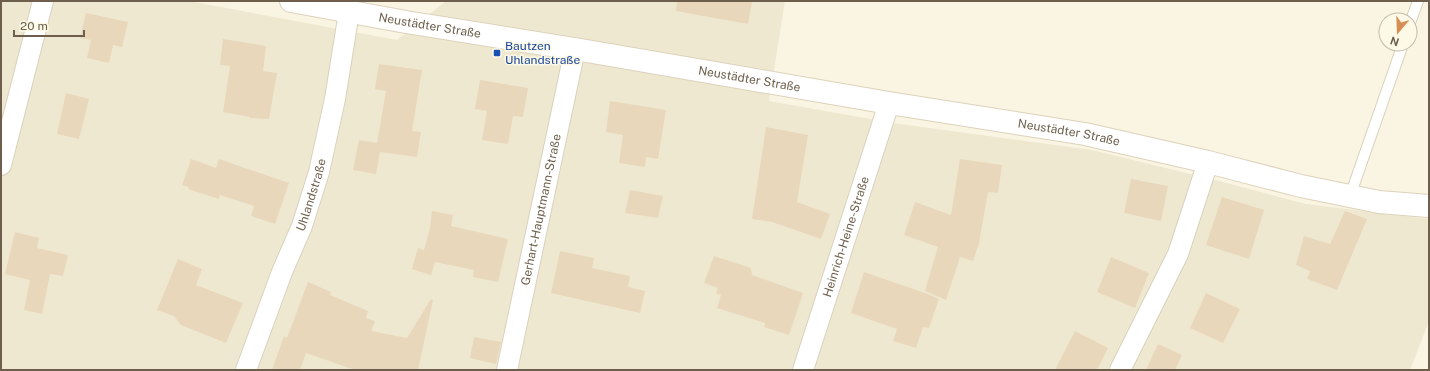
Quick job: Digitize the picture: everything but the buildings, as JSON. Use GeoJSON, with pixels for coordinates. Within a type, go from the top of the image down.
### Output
{"type":"FeatureCollection","features":[{"type":"Feature","properties":{"kind":"street"},"geometry":{"type":"LineString","coordinates":[[1,165],[43,1]]}},
{"type":"Feature","properties":{"kind":"street","name":"Neustädter Straße"},"geometry":{"type":"LineString","coordinates":[[291,1],[889,103],[1085,134],[1208,162],[1301,186],[1379,202],[1429,206]]}},
{"type":"Feature","properties":{"kind":"street","name":"Uhlandstraße"},"geometry":{"type":"LineString","coordinates":[[246,370],[282,272],[302,226],[318,172],[335,99],[349,12]]}},
{"type":"Feature","properties":{"kind":"street","name":"Gerhart-Hauptmann-Straße"},"geometry":{"type":"LineString","coordinates":[[507,370],[575,49]]}},
{"type":"Feature","properties":{"kind":"street","name":"Heinrich-Heine-Straße"},"geometry":{"type":"LineString","coordinates":[[803,370],[889,103]]}},
{"type":"Feature","properties":{"kind":"street"},"geometry":{"type":"LineString","coordinates":[[1120,370],[1178,254],[1208,162]]}},
{"type":"Feature","properties":{"kind":"lane"},"geometry":{"type":"LineString","coordinates":[[1414,12],[1418,1]]}},
{"type":"Feature","properties":{"kind":"lane"},"geometry":{"type":"LineString","coordinates":[[1350,196],[1400,52]]}},
{"type":"Feature","properties":{"kind":"shaded area"},"geometry":{"type":"Polygon","coordinates":[[[1,1],[189,1],[397,40],[446,1],[785,1],[769,101],[893,123],[1092,150],[1306,204],[1429,219],[1429,321],[1410,370],[1,370],[1,1]]]}},
{"type":"Feature","properties":{"kind":"place","name":"Bautzen Uhlandstraße"},"geometry":{"type":"Point","coordinates":[497,53]}}]}
